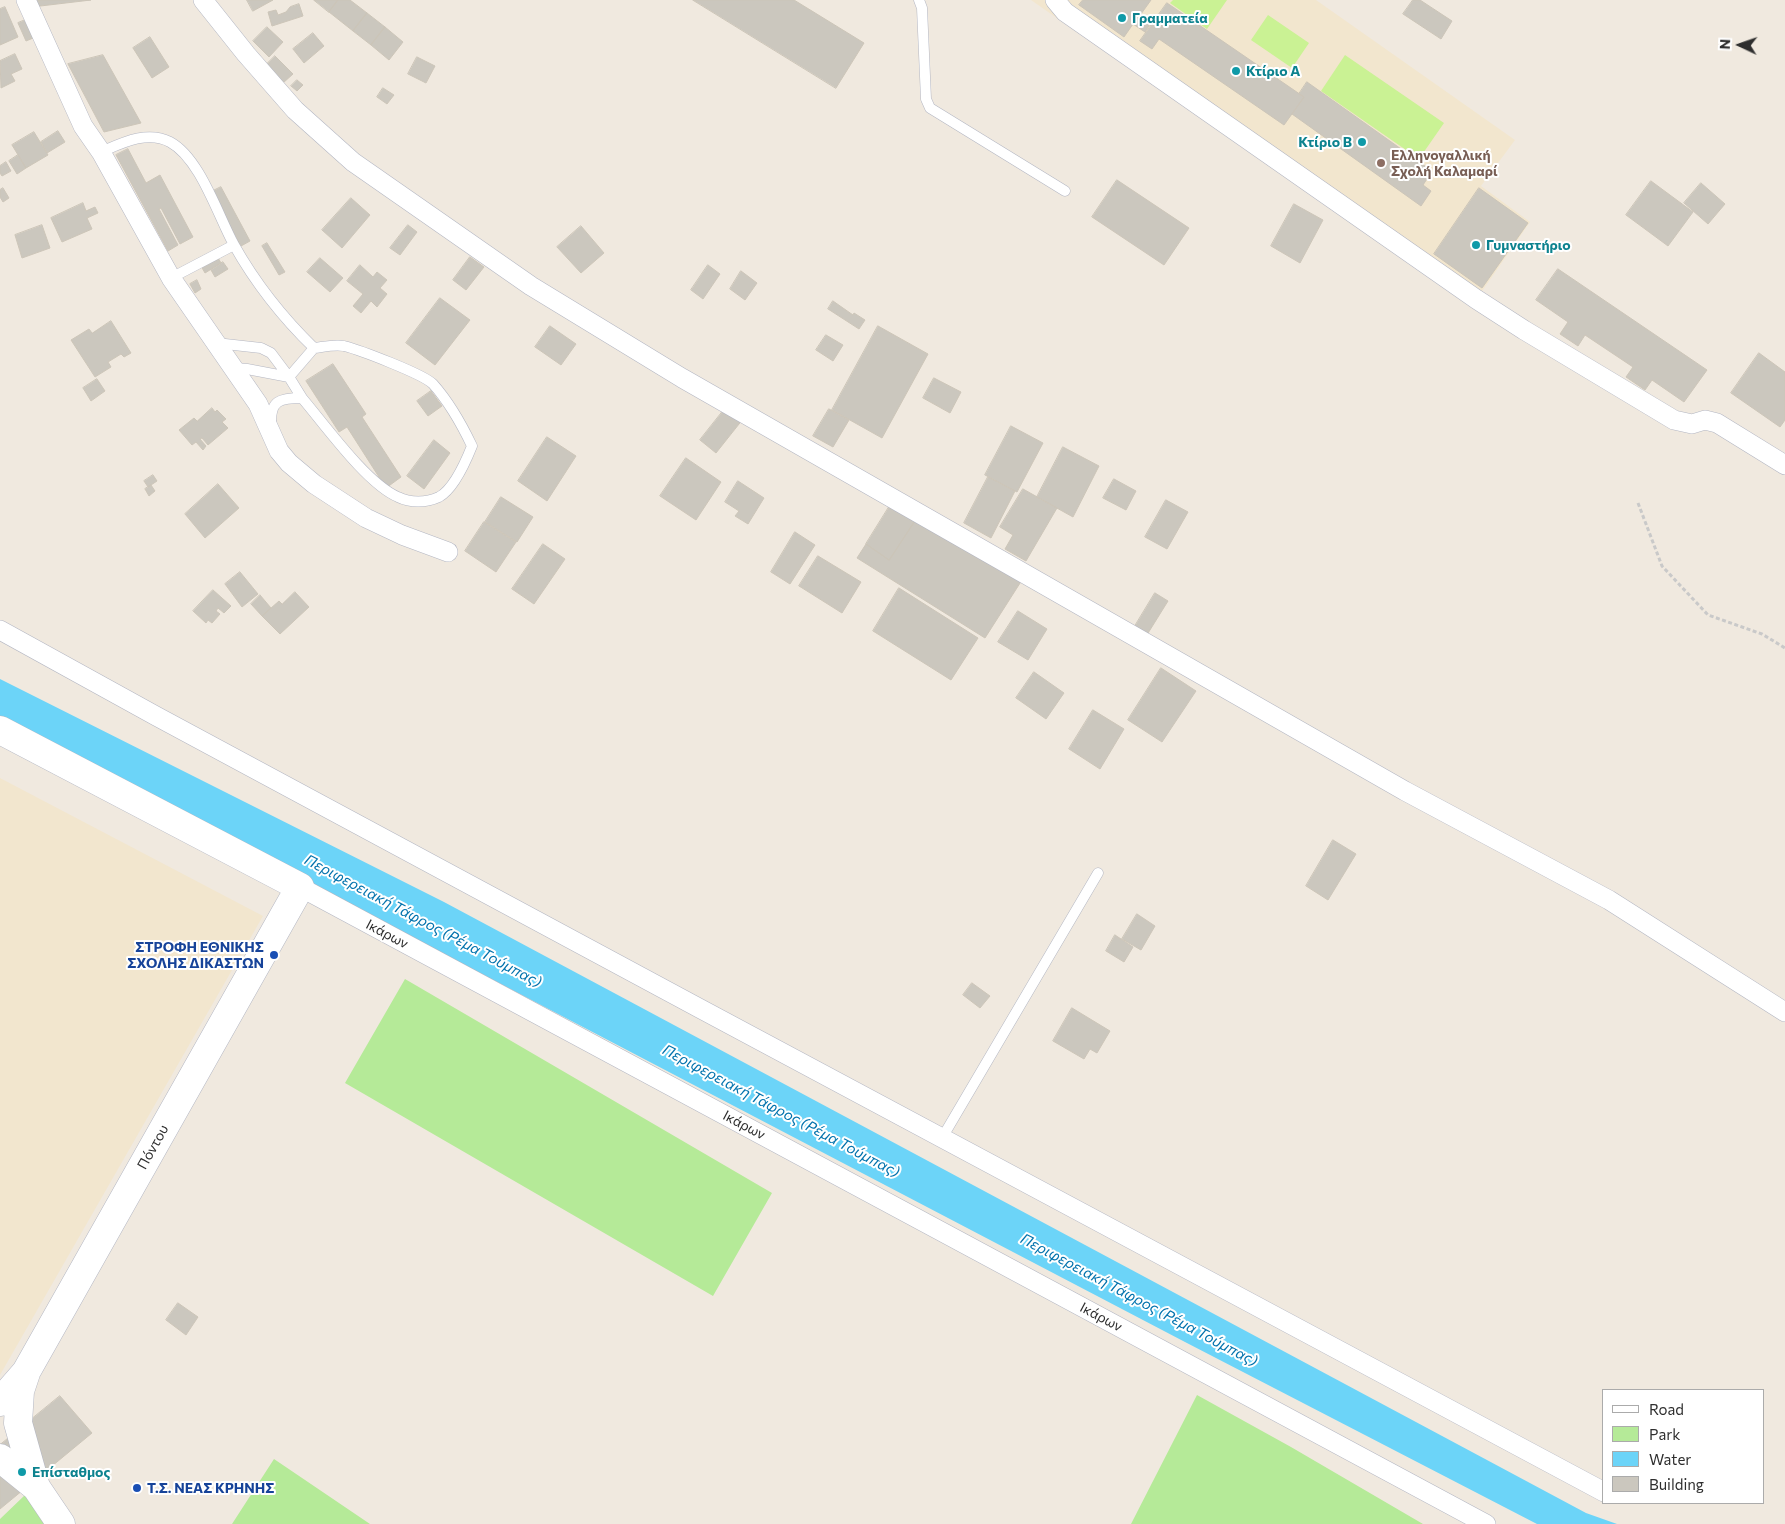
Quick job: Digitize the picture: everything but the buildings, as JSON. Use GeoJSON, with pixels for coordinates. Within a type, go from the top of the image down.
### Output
{"type":"FeatureCollection","features":[{"type":"Feature","properties":{"kind":"main road","name":"Ικάρων"},"geometry":{"type":"LineString","coordinates":[[0,730],[300,887]]}},
{"type":"Feature","properties":{"kind":"main road","name":"Πόντου"},"geometry":{"type":"LineString","coordinates":[[0,1402],[26,1372],[300,887]]}},
{"type":"Feature","properties":{"kind":"main road"},"geometry":{"type":"LineString","coordinates":[[26,1372],[20,1391],[18,1423],[36,1486],[61,1524]]}},
{"type":"Feature","properties":{"kind":"main road"},"geometry":{"type":"LineString","coordinates":[[0,1458],[36,1486]]}},
{"type":"Feature","properties":{"kind":"street"},"geometry":{"type":"LineString","coordinates":[[26,0],[83,126],[101,152],[172,278],[258,404],[272,436],[289,463],[314,484],[366,518],[402,535],[448,552]]}},
{"type":"Feature","properties":{"kind":"street"},"geometry":{"type":"LineString","coordinates":[[203,0],[246,54],[295,110],[353,162],[531,286],[691,382],[1405,791],[1609,900],[1785,1012]]}},
{"type":"Feature","properties":{"kind":"street"},"geometry":{"type":"LineString","coordinates":[[1055,0],[1073,18],[1367,224],[1524,330],[1674,420],[1692,424],[1705,420],[1717,423],[1785,465]]}},
{"type":"Feature","properties":{"kind":"street"},"geometry":{"type":"LineString","coordinates":[[0,630],[156,716],[1602,1491]]}},
{"type":"Feature","properties":{"kind":"street","name":"Ικάρων"},"geometry":{"type":"LineString","coordinates":[[300,887],[1486,1524]]}},
{"type":"Feature","properties":{"kind":"lane"},"geometry":{"type":"LineString","coordinates":[[919,0],[922,8],[926,99],[930,108],[1065,190]]}},
{"type":"Feature","properties":{"kind":"lane"},"geometry":{"type":"LineString","coordinates":[[101,152],[138,138],[155,137],[171,142],[185,155],[199,174],[234,245],[271,302],[290,326],[314,348]]}},
{"type":"Feature","properties":{"kind":"lane"},"geometry":{"type":"LineString","coordinates":[[172,278],[234,245]]}},
{"type":"Feature","properties":{"kind":"lane"},"geometry":{"type":"LineString","coordinates":[[216,343],[261,348],[271,353],[302,398],[354,460],[376,483],[398,498],[420,502],[440,496],[458,476],[472,446],[450,408],[431,382],[388,362],[343,345],[314,348],[289,377]]}},
{"type":"Feature","properties":{"kind":"lane"},"geometry":{"type":"LineString","coordinates":[[234,368],[289,377]]}},
{"type":"Feature","properties":{"kind":"lane"},"geometry":{"type":"LineString","coordinates":[[272,436],[273,407],[279,400],[302,398]]}},
{"type":"Feature","properties":{"kind":"lane"},"geometry":{"type":"LineString","coordinates":[[942,1138],[1098,873]]}},
{"type":"Feature","properties":{"kind":"path"},"geometry":{"type":"LineString","coordinates":[[1638,502],[1662,566],[1708,615],[1762,634],[1785,648]]}},
{"type":"Feature","properties":{"kind":"shaded area","name":"Ελληνογαλλική Σχολή Καλαμαρί"},"geometry":{"type":"Polygon","coordinates":[[[1031,0],[1316,0],[1515,140],[1481,186],[1530,222],[1471,307],[1031,0]]]}},
{"type":"Feature","properties":{"kind":"shaded area"},"geometry":{"type":"Polygon","coordinates":[[[0,778],[263,916],[0,1375],[0,778]]]}},
{"type":"Feature","properties":{"kind":"green space"},"geometry":{"type":"Polygon","coordinates":[[[1173,0],[1227,0],[1207,29],[1170,3],[1173,0]]]}},
{"type":"Feature","properties":{"kind":"green space"},"geometry":{"type":"Polygon","coordinates":[[[1268,15],[1309,43],[1292,68],[1251,40],[1268,15]]]}},
{"type":"Feature","properties":{"kind":"green space"},"geometry":{"type":"Polygon","coordinates":[[[1345,55],[1444,123],[1419,159],[1321,91],[1345,55]]]}},
{"type":"Feature","properties":{"kind":"green space"},"geometry":{"type":"Polygon","coordinates":[[[405,979],[772,1193],[713,1296],[345,1083],[405,979]]]}},
{"type":"Feature","properties":{"kind":"green space"},"geometry":{"type":"Polygon","coordinates":[[[1197,1395],[1291,1447],[1423,1524],[1131,1524],[1197,1395]]]}},
{"type":"Feature","properties":{"kind":"green space"},"geometry":{"type":"Polygon","coordinates":[[[274,1459],[370,1524],[232,1524],[274,1459]]]}},
{"type":"Feature","properties":{"kind":"green space"},"geometry":{"type":"Polygon","coordinates":[[[25,1495],[44,1524],[0,1524],[0,1519],[25,1495]]]}},
{"type":"Feature","properties":{"kind":"water","name":"Περιφερειακή Τάφρος (Ρέμα Τούμπας)"},"geometry":{"type":"Polygon","coordinates":[[[0,679],[444,902],[1586,1513],[1617,1524],[1537,1524],[1185,1342],[0,722],[0,679]]]}},
{"type":"Feature","properties":{"kind":"place","name":"Γραμματεία"},"geometry":{"type":"Point","coordinates":[1122,18]}},
{"type":"Feature","properties":{"kind":"place","name":"Κτίριο Α"},"geometry":{"type":"Point","coordinates":[1236,71]}},
{"type":"Feature","properties":{"kind":"place","name":"Κτίριο Β"},"geometry":{"type":"Point","coordinates":[1362,142]}},
{"type":"Feature","properties":{"kind":"place","name":"Ελληνογαλλική Σχολή Καλαμαρί"},"geometry":{"type":"Point","coordinates":[1381,163]}},
{"type":"Feature","properties":{"kind":"place","name":"Γυμναστήριο"},"geometry":{"type":"Point","coordinates":[1476,245]}},
{"type":"Feature","properties":{"kind":"place","name":"ΣΤΡΟΦΗ ΕΘΝΙΚΗΣ ΣΧΟΛΗΣ ΔΙΚΑΣΤΩΝ"},"geometry":{"type":"Point","coordinates":[274,955]}},
{"type":"Feature","properties":{"kind":"place","name":"Επίσταθμος"},"geometry":{"type":"Point","coordinates":[22,1472]}},
{"type":"Feature","properties":{"kind":"place","name":"Τ.Σ. ΝΕΑΣ ΚΡΗΝΗΣ"},"geometry":{"type":"Point","coordinates":[137,1488]}}]}
